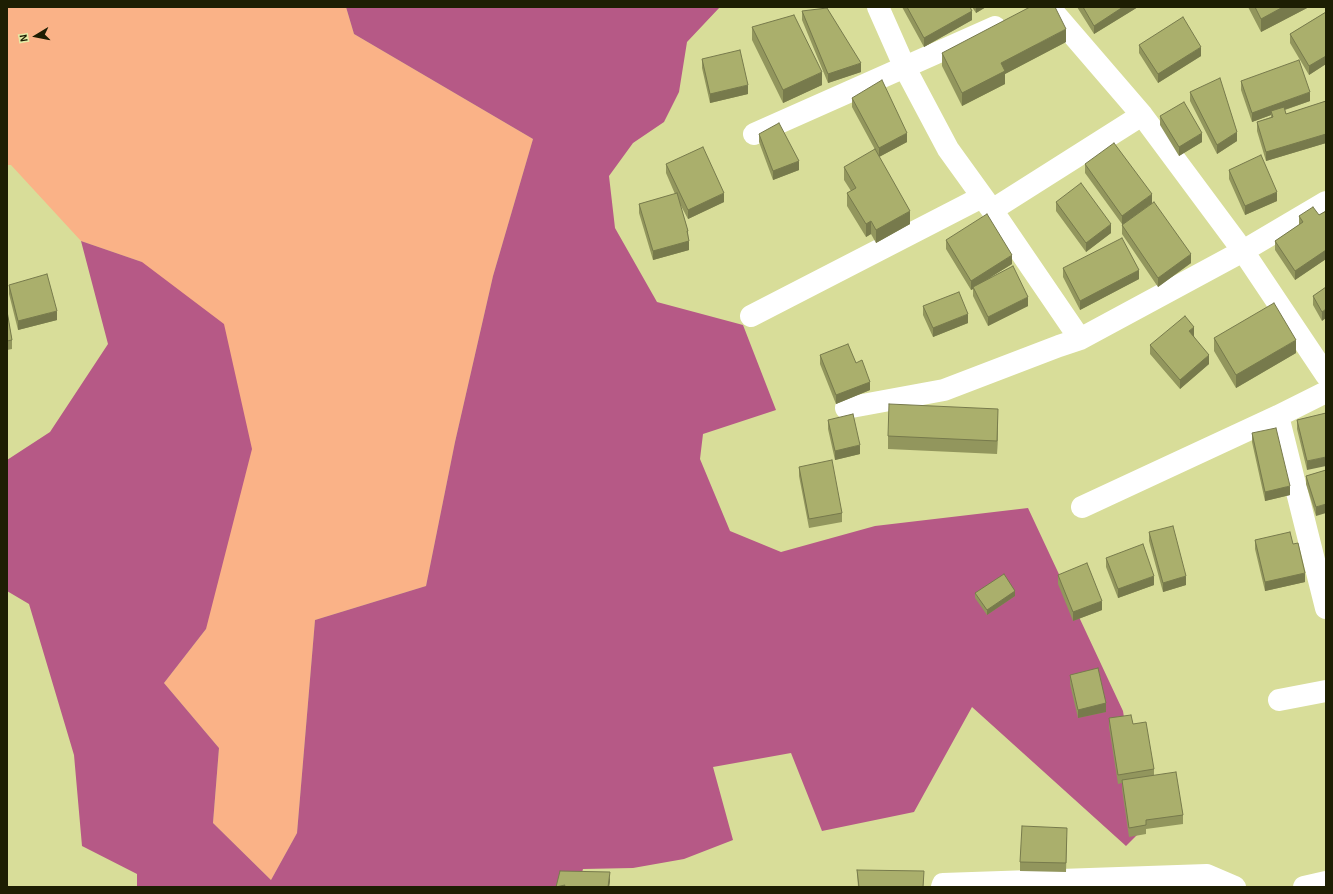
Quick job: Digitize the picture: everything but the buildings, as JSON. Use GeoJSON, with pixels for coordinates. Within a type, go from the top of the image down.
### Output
{"type":"FeatureCollection","features":[{"type":"Feature","properties":{"kind":"street"},"geometry":{"type":"LineString","coordinates":[[878,7],[905,68],[948,149],[987,203],[1080,339]]}},
{"type":"Feature","properties":{"kind":"street"},"geometry":{"type":"LineString","coordinates":[[1040,8],[1142,115],[1243,251],[1326,375]]}},
{"type":"Feature","properties":{"kind":"street"},"geometry":{"type":"LineString","coordinates":[[754,134],[1011,20]]}},
{"type":"Feature","properties":{"kind":"street"},"geometry":{"type":"LineString","coordinates":[[751,316],[987,203],[1142,115]]}},
{"type":"Feature","properties":{"kind":"street"},"geometry":{"type":"LineString","coordinates":[[846,408],[944,390],[1080,339],[1243,251],[1326,202]]}},
{"type":"Feature","properties":{"kind":"street"},"geometry":{"type":"LineString","coordinates":[[1082,507],[1278,416],[1326,392]]}},
{"type":"Feature","properties":{"kind":"street"},"geometry":{"type":"LineString","coordinates":[[1278,416],[1326,608]]}},
{"type":"Feature","properties":{"kind":"street"},"geometry":{"type":"LineString","coordinates":[[1279,700],[1326,691]]}},
{"type":"Feature","properties":{"kind":"street"},"geometry":{"type":"LineString","coordinates":[[942,887],[943,884],[1207,875],[1235,887]]}},
{"type":"Feature","properties":{"kind":"street"},"geometry":{"type":"LineString","coordinates":[[1304,887],[1326,882]]}},
{"type":"Feature","properties":{"kind":"shaded area"},"geometry":{"type":"Polygon","coordinates":[[[7,7],[346,7],[354,34],[533,139],[493,276],[455,442],[426,586],[315,620],[297,833],[271,880],[213,823],[219,748],[164,683],[206,629],[142,262],[81,241],[11,165],[7,165],[7,7]]]}},
{"type":"Feature","properties":{"kind":"shaded area"},"geometry":{"type":"Polygon","coordinates":[[[346,7],[720,7],[687,42],[679,92],[664,122],[633,143],[609,176],[615,228],[657,302],[743,325],[776,410],[703,434],[700,459],[730,531],[781,552],[875,526],[1028,508],[1123,711],[1142,830],[1126,846],[972,707],[914,812],[822,831],[791,753],[713,767],[733,840],[684,859],[633,868],[583,869],[578,887],[137,887],[137,874],[82,846],[74,755],[29,604],[7,591],[7,460],[50,432],[108,344],[81,241],[142,262],[224,324],[252,449],[206,629],[164,683],[219,748],[213,823],[271,880],[297,833],[315,620],[426,586],[455,442],[493,276],[533,139],[354,34],[346,7]]]}}]}
